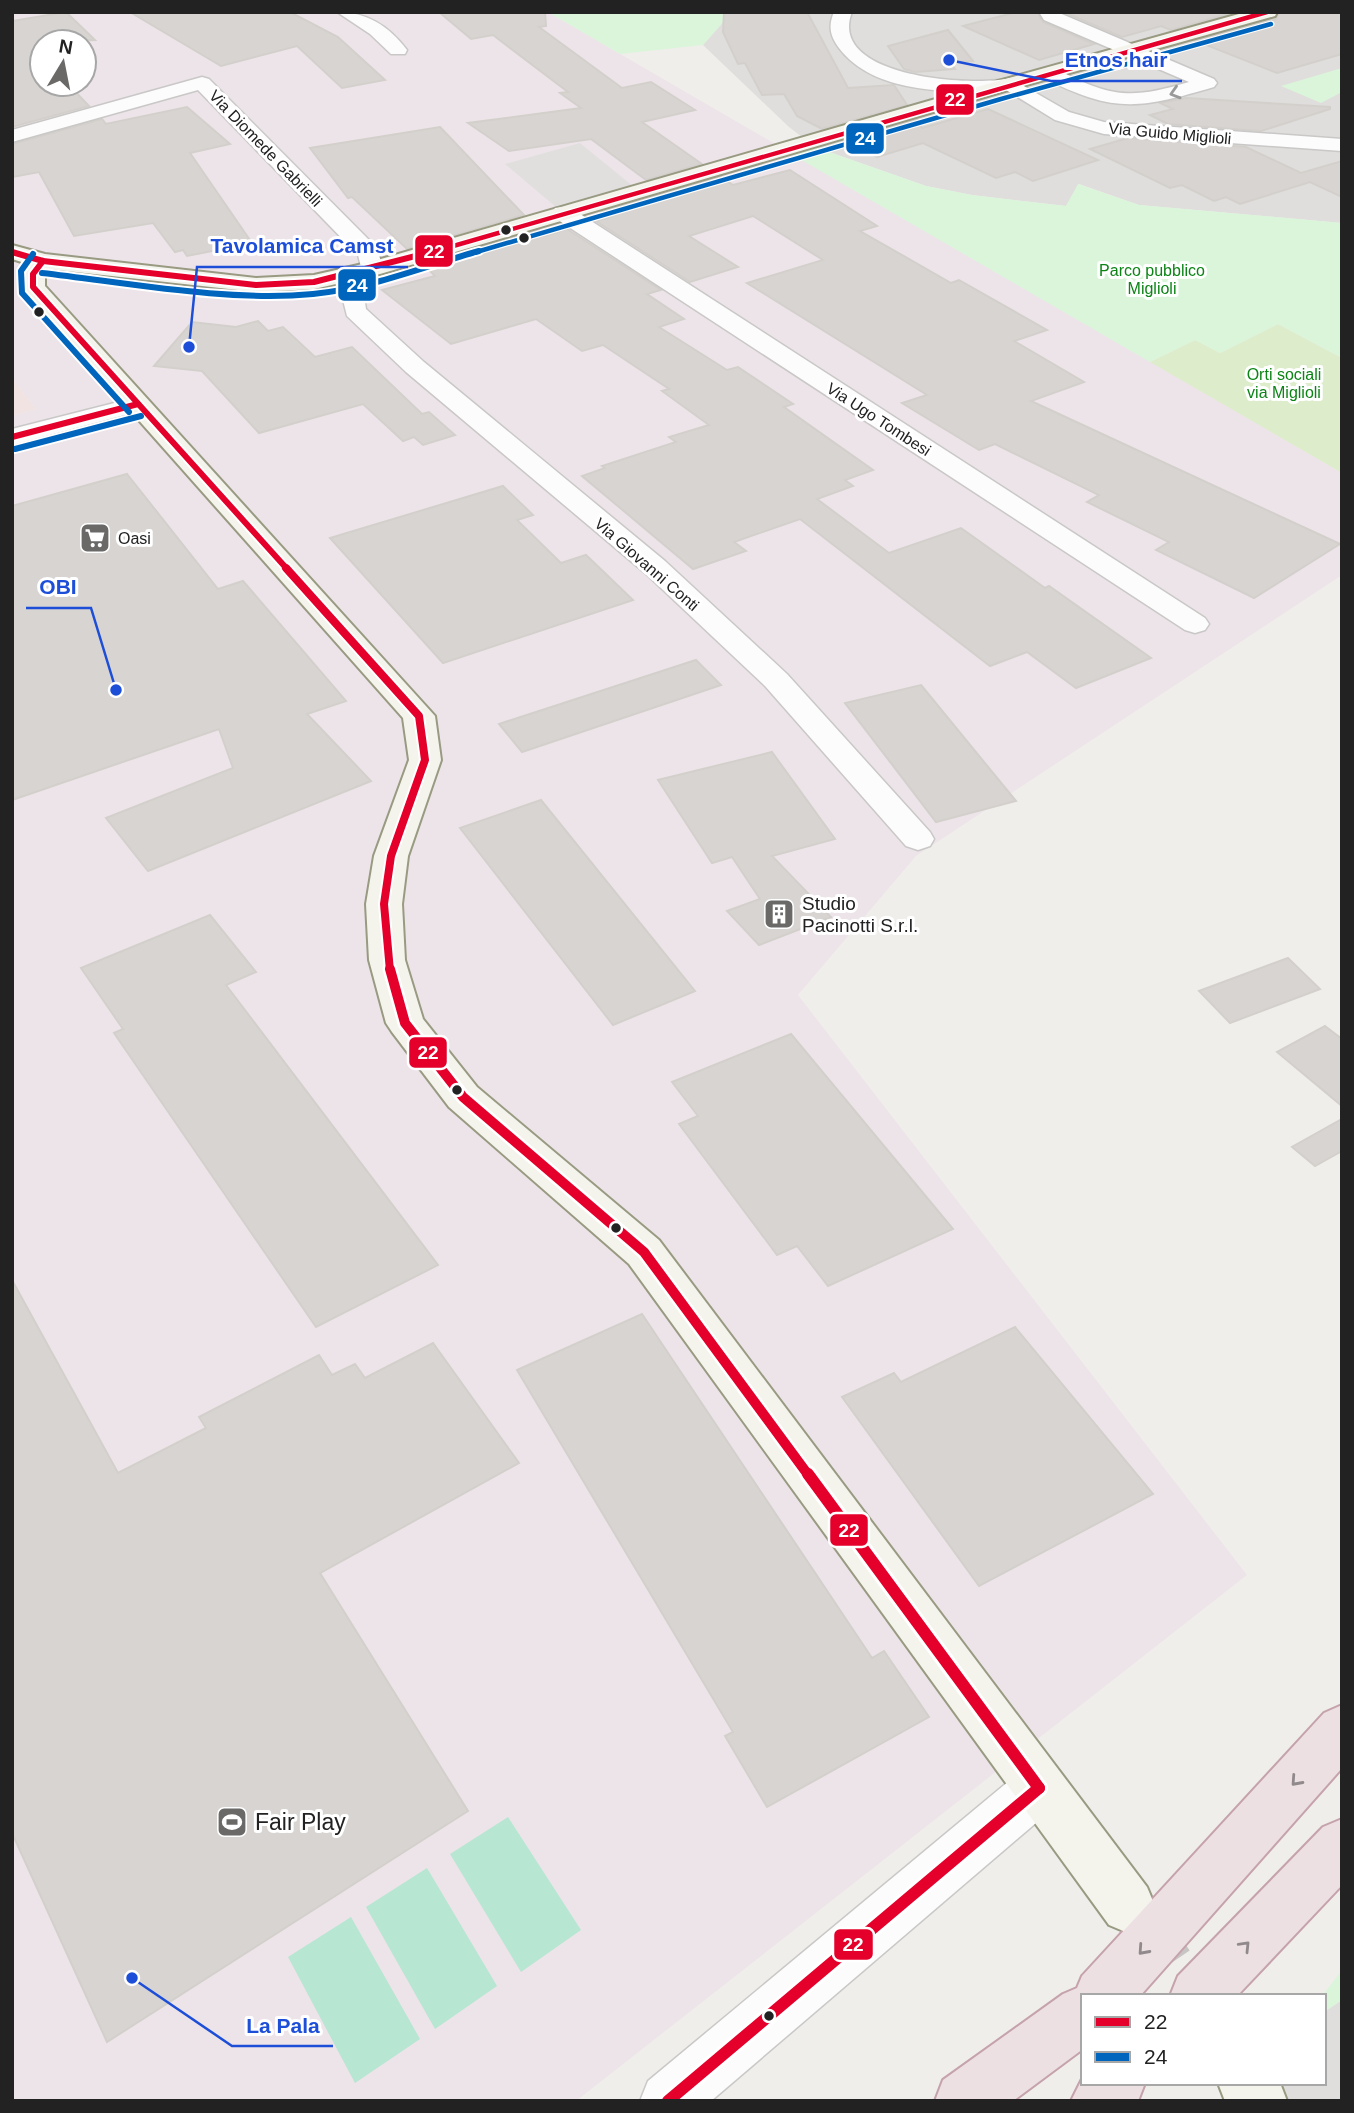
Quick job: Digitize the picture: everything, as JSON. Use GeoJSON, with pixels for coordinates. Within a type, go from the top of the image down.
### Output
{"type":"FeatureCollection","features":[{"type":"Feature","properties":{"kind":"highway"},"geometry":{"type":"LineString","coordinates":[[1104,1994],[1342,1730]]}},
{"type":"Feature","properties":{"kind":"highway"},"geometry":{"type":"LineString","coordinates":[[1200,1994],[1342,1846]]}},
{"type":"Feature","properties":{"kind":"highway"},"geometry":{"type":"LineString","coordinates":[[964,2101],[1081,2016]]}},
{"type":"Feature","properties":{"kind":"highway"},"geometry":{"type":"LineString","coordinates":[[1003,2101],[1081,2017]]}},
{"type":"Feature","properties":{"kind":"highway"},"geometry":{"type":"LineString","coordinates":[[1100,2101],[1114,2085]]}},
{"type":"Feature","properties":{"kind":"highway"},"geometry":{"type":"LineString","coordinates":[[1133,2101],[1140,2085]]}},
{"type":"Feature","properties":{"kind":"street"},"geometry":{"type":"LineString","coordinates":[[346,12],[376,30],[398,50]]}},
{"type":"Feature","properties":{"kind":"street"},"geometry":{"type":"LineString","coordinates":[[843,12],[839,32],[849,50],[858,59],[879,70],[910,80],[1004,85]]}},
{"type":"Feature","properties":{"kind":"street"},"geometry":{"type":"LineString","coordinates":[[1048,12],[1050,16],[1207,83],[1147,100],[1124,101],[1096,97],[1049,73]]}},
{"type":"Feature","properties":{"kind":"street"},"geometry":{"type":"LineString","coordinates":[[12,252],[43,261],[256,285],[314,282],[372,269],[1004,85],[1268,12]]}},
{"type":"Feature","properties":{"kind":"street","name":"Via Diomede Gabrielli"},"geometry":{"type":"LineString","coordinates":[[12,136],[202,83],[369,253],[372,269]]}},
{"type":"Feature","properties":{"kind":"street","name":"Via Guido Miglioli"},"geometry":{"type":"LineString","coordinates":[[1004,85],[1058,116],[1089,126],[1121,131],[1342,145]]}},
{"type":"Feature","properties":{"kind":"street","name":"Via Ugo Tombesi"},"geometry":{"type":"LineString","coordinates":[[563,214],[1195,624]]}},
{"type":"Feature","properties":{"kind":"street"},"geometry":{"type":"LineString","coordinates":[[43,261],[33,274],[33,287],[419,716],[425,760],[391,856],[384,904],[387,960],[405,1023],[463,1097],[644,1252],[1128,1906]]}},
{"type":"Feature","properties":{"kind":"street"},"geometry":{"type":"LineString","coordinates":[[355,311],[351,288],[372,269]]}},
{"type":"Feature","properties":{"kind":"street","name":"Via Giovanni Conti"},"geometry":{"type":"LineString","coordinates":[[314,282],[355,311],[415,368],[655,567],[766,671],[918,839]]}},
{"type":"Feature","properties":{"kind":"street"},"geometry":{"type":"LineString","coordinates":[[12,437],[138,404]]}},
{"type":"Feature","properties":{"kind":"street"},"geometry":{"type":"LineString","coordinates":[[668,2101],[1039,1788]]}},
{"type":"Feature","properties":{"kind":"street"},"geometry":{"type":"LineString","coordinates":[[1248,2085],[1258,2101]]}},
{"type":"Feature","properties":{"kind":"shaded area"},"geometry":{"type":"Polygon","coordinates":[[[12,12],[548,12],[1342,473],[1342,575],[916,856],[798,995],[1247,1575],[576,2101],[12,2101],[12,416],[36,409],[12,378],[12,12]]]}},
{"type":"Feature","properties":{"kind":"shaded area"},"geometry":{"type":"Polygon","coordinates":[[[732,12],[1342,12],[1342,223],[1139,205],[1079,184],[1066,206],[972,195],[926,186],[815,147],[789,127],[703,45],[732,12]]]}},
{"type":"Feature","properties":{"kind":"shaded area"},"geometry":{"type":"Polygon","coordinates":[[[580,143],[639,191],[563,213],[505,164],[580,143]]]}},
{"type":"Feature","properties":{"kind":"shaded area"},"geometry":{"type":"Polygon","coordinates":[[[12,378],[36,409],[12,416],[12,378]]]}},
{"type":"Feature","properties":{"kind":"shaded area"},"geometry":{"type":"Polygon","coordinates":[[[1342,2000],[1342,2101],[1260,2101],[1268,2085],[1326,2085],[1326,2011],[1342,2000]]]}},
{"type":"Feature","properties":{"kind":"green space"},"geometry":{"type":"Polygon","coordinates":[[[548,12],[732,12],[703,45],[620,54],[548,12]]]}},
{"type":"Feature","properties":{"kind":"green space"},"geometry":{"type":"Polygon","coordinates":[[[1342,68],[1342,92],[1321,103],[1281,86],[1342,68]]]}},
{"type":"Feature","properties":{"kind":"green space","name":"Parco pubblico Miglioli"},"geometry":{"type":"Polygon","coordinates":[[[815,147],[926,186],[972,195],[1066,206],[1078,184],[1139,205],[1342,223],[1342,358],[1278,324],[1220,353],[1195,340],[1150,362],[793,155],[815,147]]]}},
{"type":"Feature","properties":{"kind":"green space","name":"Orti sociali via Miglioli"},"geometry":{"type":"Polygon","coordinates":[[[1278,324],[1342,358],[1342,473],[1150,362],[1195,340],[1220,353],[1278,324]]]}},
{"type":"Feature","properties":{"kind":"green space"},"geometry":{"type":"Polygon","coordinates":[[[508,1817],[581,1930],[521,1972],[450,1854],[508,1817]]]}},
{"type":"Feature","properties":{"kind":"green space"},"geometry":{"type":"Polygon","coordinates":[[[427,1868],[497,1986],[435,2029],[366,1907],[427,1868]]]}},
{"type":"Feature","properties":{"kind":"green space"},"geometry":{"type":"Polygon","coordinates":[[[351,1917],[420,2039],[355,2083],[288,1957],[351,1917]]]}},
{"type":"Feature","properties":{"kind":"green space"},"geometry":{"type":"Polygon","coordinates":[[[1342,1970],[1342,2000],[1326,2011],[1326,1994],[1324,1994],[1342,1970]]]}},
{"type":"Feature","properties":{"kind":"building"},"geometry":{"type":"Polygon","coordinates":[[[66,12],[83,28],[28,28],[28,98],[81,98],[89,106],[12,127],[12,21],[66,12]]]}},
{"type":"Feature","properties":{"kind":"building"},"geometry":{"type":"Polygon","coordinates":[[[130,12],[290,12],[338,37],[385,80],[342,88],[297,46],[221,66],[130,12]]]}},
{"type":"Feature","properties":{"kind":"building"},"geometry":{"type":"Polygon","coordinates":[[[439,12],[545,12],[546,26],[539,27],[622,88],[651,82],[695,110],[642,122],[702,164],[646,180],[591,139],[509,151],[468,123],[581,108],[560,93],[568,92],[493,35],[471,39],[439,12]]]}},
{"type":"Feature","properties":{"kind":"building"},"geometry":{"type":"Polygon","coordinates":[[[724,12],[807,12],[848,88],[894,85],[907,105],[822,129],[797,116],[784,94],[762,95],[745,63],[738,64],[723,32],[724,12]]]}},
{"type":"Feature","properties":{"kind":"building"},"geometry":{"type":"Polygon","coordinates":[[[1017,12],[1037,12],[1043,22],[1094,44],[1039,60],[963,26],[1017,12]]]}},
{"type":"Feature","properties":{"kind":"building"},"geometry":{"type":"Polygon","coordinates":[[[1064,12],[1235,12],[1171,30],[1161,26],[1122,37],[1064,12]]]}},
{"type":"Feature","properties":{"kind":"building"},"geometry":{"type":"Polygon","coordinates":[[[1279,12],[1342,12],[1342,54],[1277,73],[1196,41],[1276,19],[1279,12]]]}},
{"type":"Feature","properties":{"kind":"building"},"geometry":{"type":"Polygon","coordinates":[[[948,30],[973,61],[950,63],[955,69],[915,72],[904,69],[888,46],[948,30]]]}},
{"type":"Feature","properties":{"kind":"building"},"geometry":{"type":"Polygon","coordinates":[[[1186,98],[1330,109],[1261,131],[1168,124],[1150,115],[1173,109],[1160,103],[1186,98]]]}},
{"type":"Feature","properties":{"kind":"building"},"geometry":{"type":"Polygon","coordinates":[[[187,107],[230,144],[190,153],[252,243],[187,256],[183,250],[175,252],[153,223],[74,236],[39,172],[12,177],[12,144],[102,119],[106,124],[187,107]]]}},
{"type":"Feature","properties":{"kind":"building"},"geometry":{"type":"Polygon","coordinates":[[[988,109],[1098,160],[1033,181],[1015,172],[996,178],[923,143],[877,157],[845,141],[917,120],[922,128],[988,109]]]}},
{"type":"Feature","properties":{"kind":"building"},"geometry":{"type":"Polygon","coordinates":[[[440,127],[524,215],[407,249],[352,197],[348,198],[310,148],[440,127]]]}},
{"type":"Feature","properties":{"kind":"building"},"geometry":{"type":"Polygon","coordinates":[[[1128,138],[1246,147],[1301,173],[1342,161],[1342,197],[1310,182],[1240,204],[1226,197],[1214,201],[1182,185],[1170,188],[1090,149],[1128,138]]]}},
{"type":"Feature","properties":{"kind":"building"},"geometry":{"type":"Polygon","coordinates":[[[790,170],[877,226],[860,231],[951,283],[959,280],[1047,330],[1014,341],[1084,382],[1031,401],[1340,544],[1254,598],[1156,550],[1169,542],[1087,502],[1099,495],[995,444],[979,450],[902,403],[927,395],[747,283],[823,260],[753,216],[689,236],[738,267],[690,282],[596,221],[610,217],[602,212],[721,177],[733,185],[790,170]]]}},
{"type":"Feature","properties":{"kind":"building"},"geometry":{"type":"Polygon","coordinates":[[[567,229],[661,290],[647,294],[684,319],[659,327],[727,370],[738,367],[793,404],[784,407],[873,470],[845,480],[853,486],[817,499],[889,553],[961,528],[1151,658],[1076,688],[1027,652],[990,666],[800,519],[734,542],[746,551],[693,569],[582,476],[605,468],[602,466],[676,442],[669,437],[709,425],[662,391],[669,389],[603,345],[582,351],[536,319],[451,344],[382,290],[435,276],[423,264],[539,230],[544,236],[567,229]]]}},
{"type":"Feature","properties":{"kind":"building"},"geometry":{"type":"Polygon","coordinates":[[[258,321],[268,331],[283,327],[315,357],[352,347],[422,414],[429,412],[455,435],[423,445],[414,437],[403,441],[363,404],[259,433],[202,371],[154,366],[192,322],[236,327],[258,321]]]}},
{"type":"Feature","properties":{"kind":"building"},"geometry":{"type":"Polygon","coordinates":[[[127,474],[218,589],[243,581],[346,701],[307,714],[371,781],[148,871],[106,818],[233,768],[219,729],[12,800],[12,506],[127,474]]]}},
{"type":"Feature","properties":{"kind":"building"},"geometry":{"type":"Polygon","coordinates":[[[503,486],[533,515],[517,520],[561,563],[586,555],[633,600],[443,663],[330,538],[503,486]]]}},
{"type":"Feature","properties":{"kind":"building"},"geometry":{"type":"Polygon","coordinates":[[[696,660],[721,685],[522,752],[499,724],[696,660]]]}},
{"type":"Feature","properties":{"kind":"building"},"geometry":{"type":"Polygon","coordinates":[[[921,685],[1016,801],[936,822],[845,703],[921,685]]]}},
{"type":"Feature","properties":{"kind":"building"},"geometry":{"type":"Polygon","coordinates":[[[772,752],[835,839],[772,856],[831,917],[759,945],[727,911],[760,899],[732,857],[712,863],[658,780],[772,752]]]}},
{"type":"Feature","properties":{"kind":"building"},"geometry":{"type":"Polygon","coordinates":[[[541,800],[695,991],[613,1025],[460,828],[541,800]]]}},
{"type":"Feature","properties":{"kind":"building"},"geometry":{"type":"Polygon","coordinates":[[[210,915],[256,972],[226,985],[438,1265],[316,1327],[114,1033],[123,1029],[81,968],[210,915]]]}},
{"type":"Feature","properties":{"kind":"building"},"geometry":{"type":"Polygon","coordinates":[[[1288,958],[1320,989],[1230,1023],[1199,991],[1288,958]]]}},
{"type":"Feature","properties":{"kind":"building"},"geometry":{"type":"Polygon","coordinates":[[[1325,1026],[1342,1039],[1342,1106],[1277,1052],[1325,1026]]]}},
{"type":"Feature","properties":{"kind":"building"},"geometry":{"type":"Polygon","coordinates":[[[791,1034],[953,1229],[828,1286],[797,1246],[777,1255],[679,1124],[698,1116],[672,1082],[791,1034]]]}},
{"type":"Feature","properties":{"kind":"building"},"geometry":{"type":"Polygon","coordinates":[[[1342,1119],[1342,1151],[1315,1166],[1292,1147],[1342,1119]]]}},
{"type":"Feature","properties":{"kind":"building"},"geometry":{"type":"Polygon","coordinates":[[[12,1280],[118,1473],[206,1428],[199,1417],[319,1355],[332,1375],[355,1364],[365,1378],[433,1343],[519,1463],[320,1573],[468,1811],[107,2042],[12,1833],[12,1280]]]}},
{"type":"Feature","properties":{"kind":"building"},"geometry":{"type":"Polygon","coordinates":[[[642,1314],[872,1658],[884,1651],[929,1717],[767,1807],[725,1736],[733,1732],[517,1370],[642,1314]]]}},
{"type":"Feature","properties":{"kind":"building"},"geometry":{"type":"Polygon","coordinates":[[[1015,1327],[1153,1494],[979,1586],[842,1397],[894,1373],[901,1382],[1015,1327]]]}},
{"type":"Feature","properties":{"kind":"tunnel"},"geometry":{"type":"LineString","coordinates":[[1139,1922],[1188,1994]]}},
{"type":"Feature","properties":{"kind":"transit line","name":"22"},"geometry":{"type":"LineString","coordinates":[[12,252],[43,261],[256,285],[314,282],[372,269],[998,87],[1267,12]]}},
{"type":"Feature","properties":{"kind":"transit line","name":"24"},"geometry":{"type":"LineString","coordinates":[[42,273],[256,297],[316,294],[375,281],[1001,99],[1271,24]]}},
{"type":"Feature","properties":{"kind":"transit line","name":"24"},"geometry":{"type":"LineString","coordinates":[[33,254],[21,271],[22,293],[129,412]]}},
{"type":"Feature","properties":{"kind":"transit line","name":"22"},"geometry":{"type":"LineString","coordinates":[[43,261],[33,274],[33,287],[419,716],[425,760],[391,856],[384,904],[387,960],[405,1023],[463,1097],[644,1252],[1039,1788]]}},
{"type":"Feature","properties":{"kind":"transit line","name":"22"},"geometry":{"type":"LineString","coordinates":[[12,437],[138,404]]}},
{"type":"Feature","properties":{"kind":"transit line","name":"24"},"geometry":{"type":"LineString","coordinates":[[15,449],[141,416]]}},
{"type":"Feature","properties":{"kind":"transit line","name":"22"},"geometry":{"type":"LineString","coordinates":[[668,2101],[1039,1788]]}},
{"type":"Feature","properties":{"kind":"place","name":"Etnos hair"},"geometry":{"type":"Point","coordinates":[949,60]}},
{"type":"Feature","properties":{"kind":"place","name":"Tavolamica Camst"},"geometry":{"type":"Point","coordinates":[189,347]}},
{"type":"Feature","properties":{"kind":"place","name":"Oasi"},"geometry":{"type":"Point","coordinates":[95,538]}},
{"type":"Feature","properties":{"kind":"place","name":"OBI"},"geometry":{"type":"Point","coordinates":[116,690]}},
{"type":"Feature","properties":{"kind":"place","name":"Studio Pacinotti S.r.l."},"geometry":{"type":"Point","coordinates":[779,914]}},
{"type":"Feature","properties":{"kind":"place","name":"Fair Play"},"geometry":{"type":"Point","coordinates":[232,1822]}},
{"type":"Feature","properties":{"kind":"place","name":"La Pala"},"geometry":{"type":"Point","coordinates":[132,1978]}}]}
